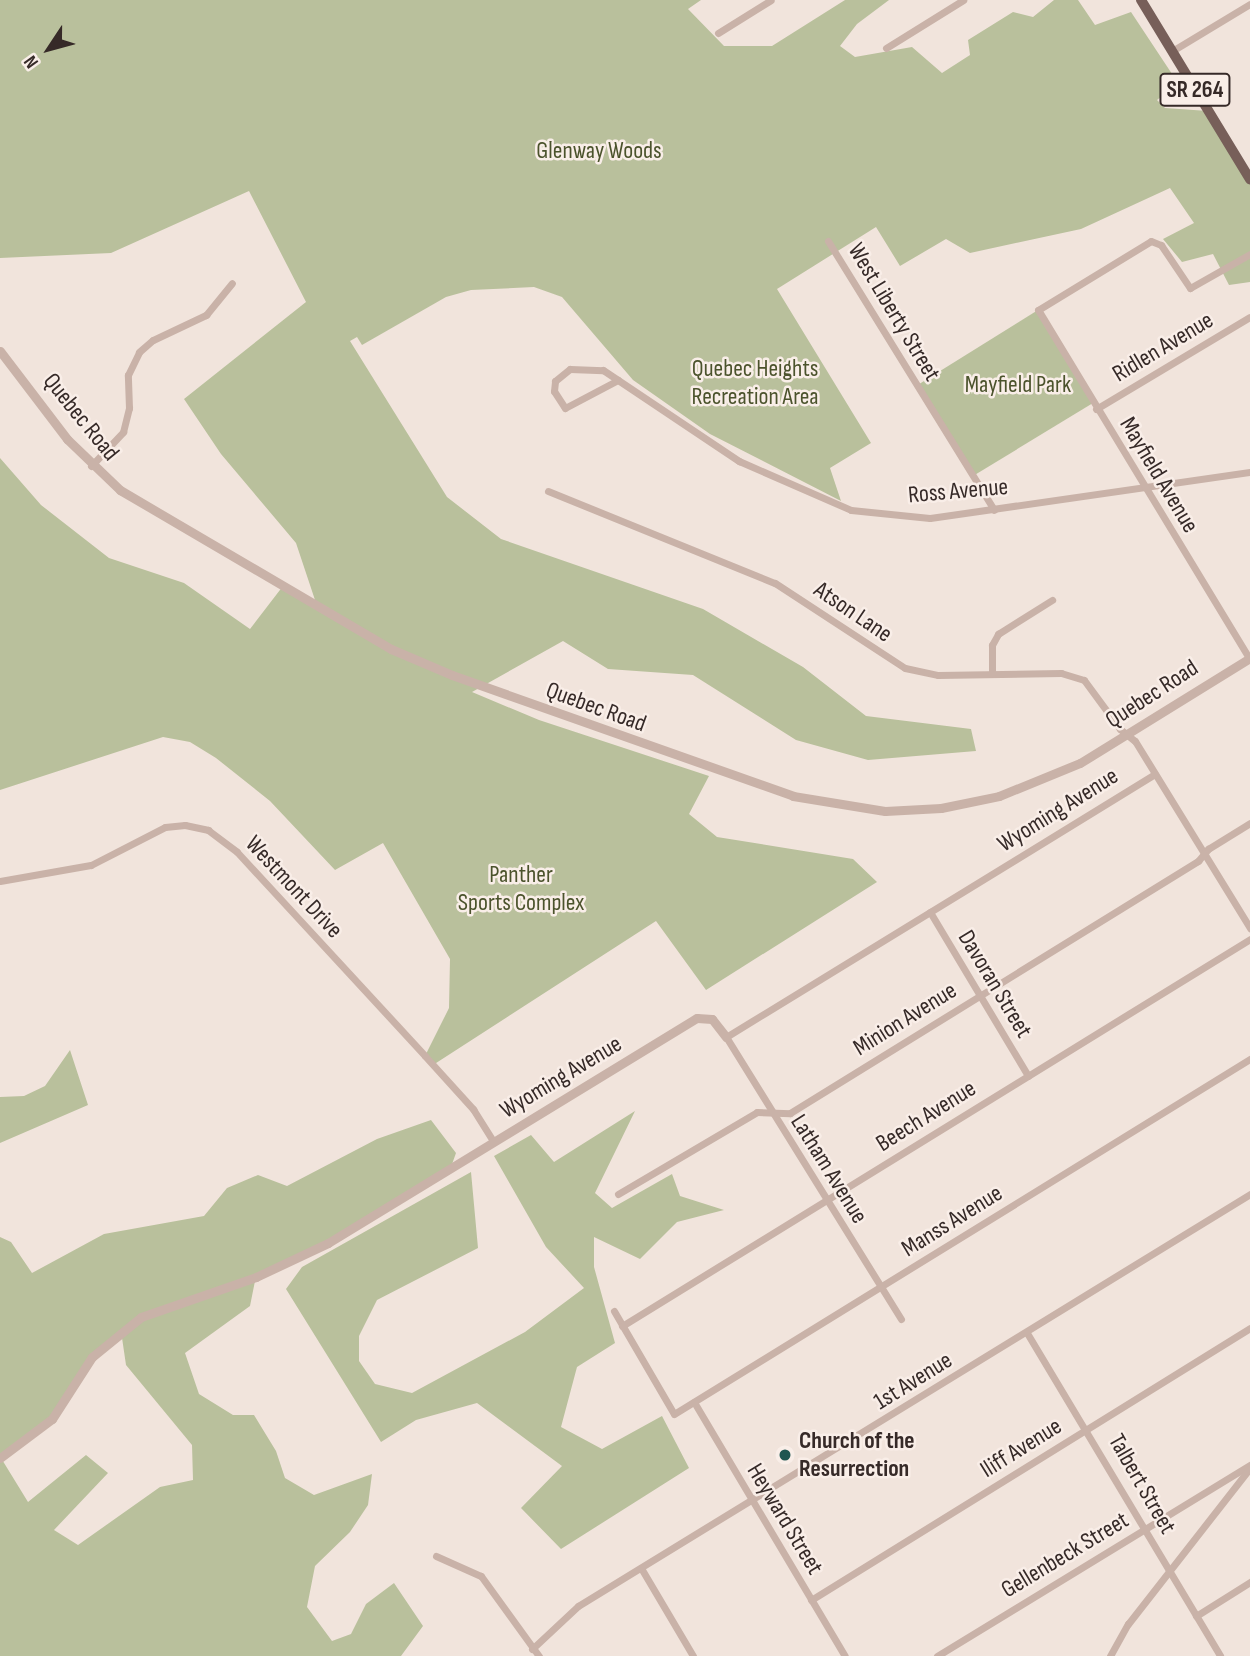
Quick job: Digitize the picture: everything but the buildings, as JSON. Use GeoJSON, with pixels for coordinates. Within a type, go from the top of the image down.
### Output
{"type":"FeatureCollection","features":[{"type":"Feature","properties":{"kind":"main road","name":"SR 264"},"geometry":{"type":"LineString","coordinates":[[1141,0],[1250,179]]}},
{"type":"Feature","properties":{"kind":"street"},"geometry":{"type":"LineString","coordinates":[[718,33],[771,0]]}},
{"type":"Feature","properties":{"kind":"street"},"geometry":{"type":"LineString","coordinates":[[886,48],[963,0]]}},
{"type":"Feature","properties":{"kind":"street"},"geometry":{"type":"LineString","coordinates":[[1172,51],[1250,4]]}},
{"type":"Feature","properties":{"kind":"street","name":"West Liberty Street"},"geometry":{"type":"LineString","coordinates":[[828,241],[994,510]]}},
{"type":"Feature","properties":{"kind":"street","name":"Mayfield Avenue"},"geometry":{"type":"LineString","coordinates":[[1249,658],[1038,310],[1142,244],[1153,241],[1190,288],[1250,254]]}},
{"type":"Feature","properties":{"kind":"street"},"geometry":{"type":"LineString","coordinates":[[91,466],[123,432],[129,408],[128,375],[139,352],[153,340],[206,315],[232,283]]}},
{"type":"Feature","properties":{"kind":"street","name":"Ridlen Avenue"},"geometry":{"type":"LineString","coordinates":[[1096,409],[1250,317]]}},
{"type":"Feature","properties":{"kind":"street","name":"Quebec Road"},"geometry":{"type":"LineString","coordinates":[[0,351],[91,466],[141,504],[417,662],[793,796],[885,811],[972,803],[1055,775],[1249,658]]}},
{"type":"Feature","properties":{"kind":"street","name":"Ross Avenue"},"geometry":{"type":"LineString","coordinates":[[618,380],[565,408],[554,387],[561,374],[582,366],[603,369],[738,461],[833,506],[918,518],[994,510],[1250,472]]}},
{"type":"Feature","properties":{"kind":"street","name":"Atson Lane"},"geometry":{"type":"LineString","coordinates":[[548,491],[775,583],[905,668],[938,675],[1077,676],[1090,685],[1126,734]]}},
{"type":"Feature","properties":{"kind":"street"},"geometry":{"type":"LineString","coordinates":[[992,674],[992,645],[998,634],[1052,600]]}},
{"type":"Feature","properties":{"kind":"street"},"geometry":{"type":"LineString","coordinates":[[1243,649],[1250,642]]}},
{"type":"Feature","properties":{"kind":"street"},"geometry":{"type":"LineString","coordinates":[[1126,734],[1155,774],[1250,928]]}},
{"type":"Feature","properties":{"kind":"street","name":"Wyoming Avenue"},"geometry":{"type":"LineString","coordinates":[[0,1458],[52,1419],[92,1357],[141,1317],[256,1276],[328,1243],[697,1018],[712,1019],[726,1037],[1155,774]]}},
{"type":"Feature","properties":{"kind":"street","name":"Minion Avenue"},"geometry":{"type":"LineString","coordinates":[[618,1194],[757,1112],[770,1110],[790,1113],[980,996],[1250,823]]}},
{"type":"Feature","properties":{"kind":"street","name":"Westmont Drive"},"geometry":{"type":"LineString","coordinates":[[0,881],[91,865],[165,827],[185,825],[208,830],[237,852],[425,1056],[473,1109],[493,1141]]}},
{"type":"Feature","properties":{"kind":"street","name":"Davoran Street"},"geometry":{"type":"LineString","coordinates":[[930,912],[1028,1076]]}},
{"type":"Feature","properties":{"kind":"street","name":"Beech Avenue"},"geometry":{"type":"LineString","coordinates":[[622,1326],[1250,939]]}},
{"type":"Feature","properties":{"kind":"street","name":"Latham Avenue"},"geometry":{"type":"LineString","coordinates":[[726,1037],[825,1201],[901,1319]]}},
{"type":"Feature","properties":{"kind":"street","name":"Manss Avenue"},"geometry":{"type":"LineString","coordinates":[[622,1326],[674,1414],[1250,1059]]}},
{"type":"Feature","properties":{"kind":"street","name":"1st Avenue"},"geometry":{"type":"LineString","coordinates":[[531,1649],[579,1606],[752,1503],[1250,1194]]}},
{"type":"Feature","properties":{"kind":"street"},"geometry":{"type":"LineString","coordinates":[[614,1311],[622,1326]]}},
{"type":"Feature","properties":{"kind":"street","name":"Iliff Avenue"},"geometry":{"type":"LineString","coordinates":[[811,1600],[1250,1328]]}},
{"type":"Feature","properties":{"kind":"street","name":"Talbert Street"},"geometry":{"type":"LineString","coordinates":[[1027,1333],[1088,1429],[1220,1656]]}},
{"type":"Feature","properties":{"kind":"street","name":"Heyward Street"},"geometry":{"type":"LineString","coordinates":[[694,1402],[845,1656]]}},
{"type":"Feature","properties":{"kind":"street"},"geometry":{"type":"LineString","coordinates":[[1110,1656],[1128,1624],[1171,1573],[1250,1466]]}},
{"type":"Feature","properties":{"kind":"street","name":"Gellenbeck Street"},"geometry":{"type":"LineString","coordinates":[[937,1656],[1250,1466]]}},
{"type":"Feature","properties":{"kind":"street"},"geometry":{"type":"LineString","coordinates":[[436,1556],[481,1576],[531,1649],[539,1656]]}},
{"type":"Feature","properties":{"kind":"street"},"geometry":{"type":"LineString","coordinates":[[641,1568],[693,1656]]}},
{"type":"Feature","properties":{"kind":"street"},"geometry":{"type":"LineString","coordinates":[[1196,1616],[1250,1582]]}},
{"type":"Feature","properties":{"kind":"green space"},"geometry":{"type":"Polygon","coordinates":[[[0,0],[701,0],[688,9],[724,46],[772,46],[845,0],[889,0],[857,24],[840,46],[855,57],[912,47],[942,73],[970,55],[968,40],[1013,12],[1033,17],[1054,0],[1078,0],[1095,25],[1131,12],[1178,83],[1157,100],[1165,108],[1208,111],[1250,179],[1250,282],[1229,285],[1213,254],[1182,262],[1163,239],[1194,223],[1170,188],[1081,229],[970,253],[946,239],[900,266],[876,227],[777,289],[871,443],[830,468],[841,501],[710,434],[633,380],[562,297],[534,287],[471,290],[446,297],[362,345],[357,337],[350,341],[447,497],[501,539],[703,609],[803,667],[866,716],[971,729],[976,751],[868,760],[796,740],[693,675],[608,669],[563,641],[472,692],[539,720],[709,776],[689,814],[717,837],[853,859],[877,882],[706,990],[656,921],[433,1065],[425,1056],[449,1008],[450,959],[383,843],[335,870],[270,801],[216,758],[190,742],[163,737],[0,790],[0,458],[41,505],[109,558],[184,583],[250,629],[283,586],[317,606],[296,543],[221,454],[184,399],[306,302],[249,191],[111,253],[0,258],[0,0]]]}},
{"type":"Feature","properties":{"kind":"green space","name":"Mayfield Park"},"geometry":{"type":"Polygon","coordinates":[[[1038,310],[1093,403],[973,476],[916,386],[1038,310]]]}},
{"type":"Feature","properties":{"kind":"green space"},"geometry":{"type":"Polygon","coordinates":[[[70,1050],[88,1105],[0,1143],[0,1097],[24,1096],[45,1086],[70,1050]]]}},
{"type":"Feature","properties":{"kind":"green space"},"geometry":{"type":"Polygon","coordinates":[[[635,1111],[595,1193],[612,1208],[672,1174],[680,1196],[724,1210],[677,1222],[640,1259],[594,1237],[594,1267],[615,1343],[577,1367],[561,1427],[602,1449],[662,1416],[689,1468],[561,1549],[521,1508],[562,1466],[477,1403],[416,1420],[381,1442],[286,1289],[302,1267],[471,1172],[478,1248],[377,1300],[359,1336],[359,1361],[375,1384],[412,1393],[525,1332],[584,1288],[546,1247],[494,1156],[531,1135],[554,1162],[635,1111]]]}},
{"type":"Feature","properties":{"kind":"green space"},"geometry":{"type":"Polygon","coordinates":[[[431,1120],[456,1153],[451,1167],[328,1243],[256,1276],[250,1306],[185,1353],[199,1394],[233,1415],[254,1415],[276,1451],[285,1478],[314,1495],[372,1474],[368,1505],[350,1532],[315,1566],[307,1607],[332,1641],[351,1634],[366,1604],[394,1583],[423,1626],[401,1656],[0,1656],[0,1237],[11,1242],[32,1273],[104,1234],[204,1216],[227,1188],[258,1175],[287,1186],[377,1139],[431,1120]],[[121,1331],[107,1343],[57,1411],[1,1458],[28,1502],[86,1455],[108,1473],[54,1530],[78,1545],[160,1487],[193,1480],[192,1445],[126,1365],[121,1331]]]}},
{"type":"Feature","properties":{"kind":"place","name":"Church of the Resurrection"},"geometry":{"type":"Point","coordinates":[785,1455]}},
{"type":"Feature","properties":{"kind":"park label","name":"Glenway Woods"},"geometry":{"type":"Point","coordinates":[599,151]}},
{"type":"Feature","properties":{"kind":"park label","name":"Quebec Heights Recreation Area"},"geometry":{"type":"Point","coordinates":[755,383]}},
{"type":"Feature","properties":{"kind":"park label","name":"Panther Sports Complex"},"geometry":{"type":"Point","coordinates":[521,889]}}]}
